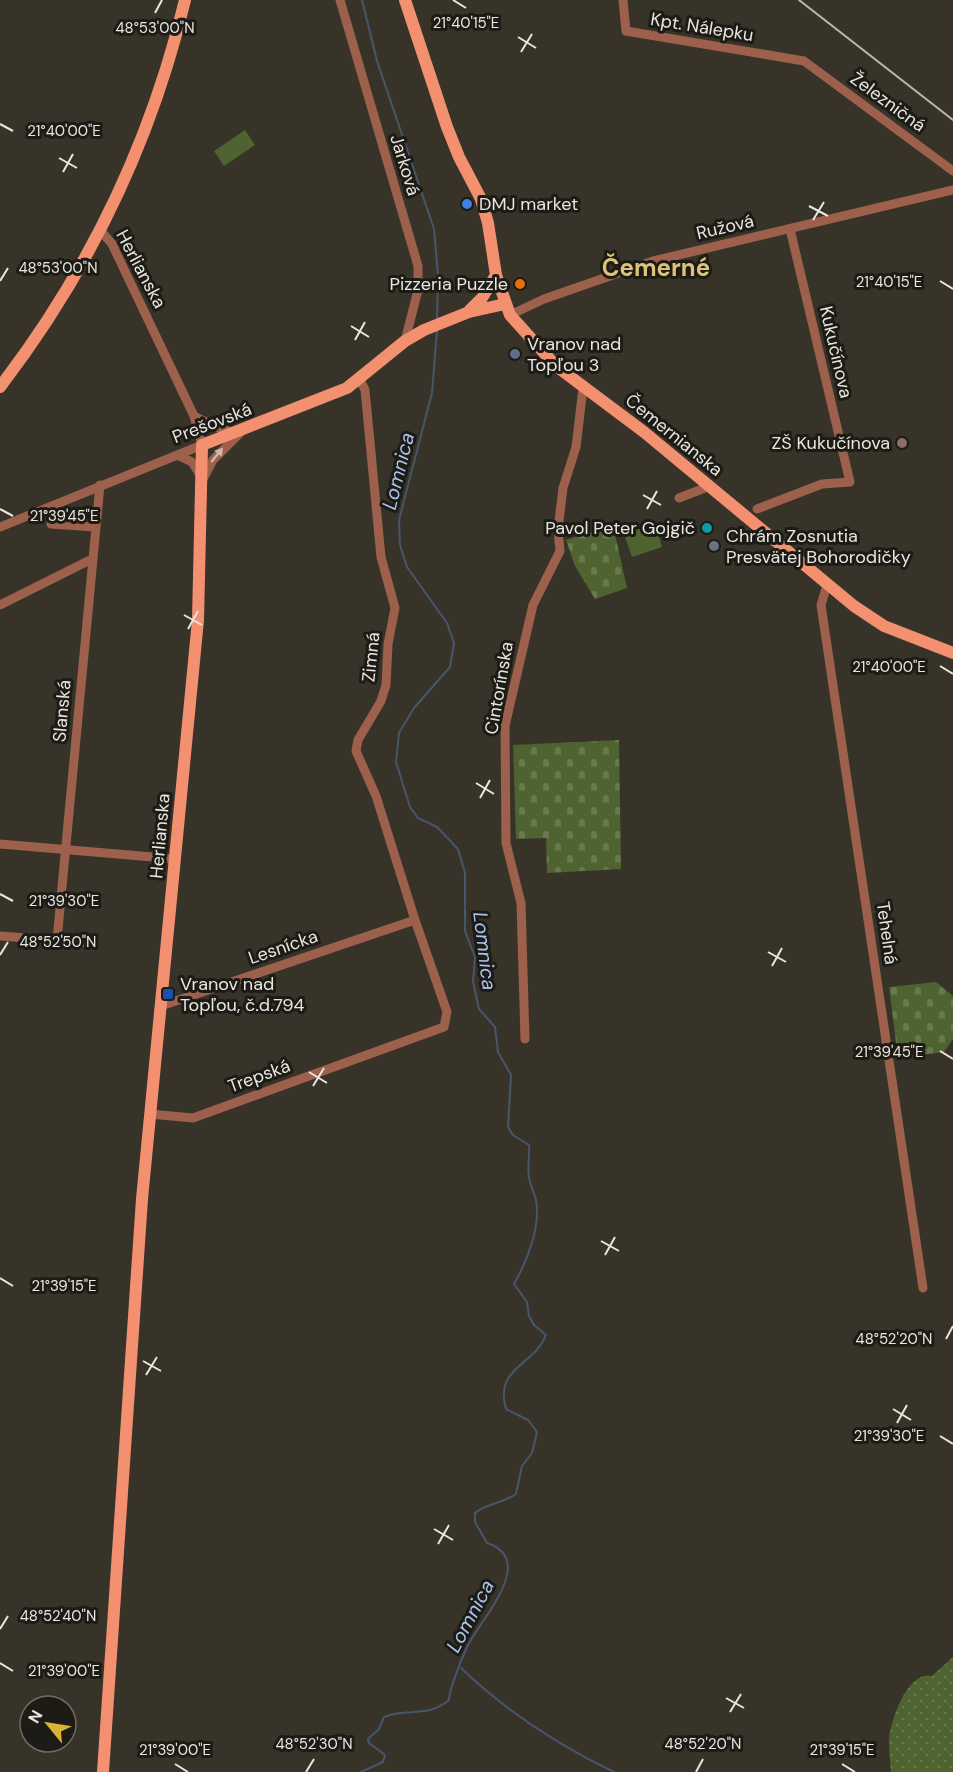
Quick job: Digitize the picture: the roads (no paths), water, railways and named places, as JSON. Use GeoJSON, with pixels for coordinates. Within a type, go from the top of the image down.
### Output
{"type":"FeatureCollection","features":[{"type":"Feature","properties":{"kind":"main road","name":"Herlianska"},"geometry":{"type":"LineString","coordinates":[[101,231],[143,138],[174,45],[185,0]]}},
{"type":"Feature","properties":{"kind":"main road","name":"Čemernianska"},"geometry":{"type":"LineString","coordinates":[[405,0],[447,127],[459,157],[481,199],[488,223],[496,274],[508,309],[556,366],[644,432],[827,585],[884,626],[953,653]]}},
{"type":"Feature","properties":{"kind":"main road"},"geometry":{"type":"LineString","coordinates":[[0,387],[51,316],[101,231]]}},
{"type":"Feature","properties":{"kind":"main road"},"geometry":{"type":"LineString","coordinates":[[469,312],[482,298],[496,274]]}},
{"type":"Feature","properties":{"kind":"main road","name":"Prešovská"},"geometry":{"type":"LineString","coordinates":[[201,445],[335,394],[360,380],[405,341],[448,319],[469,312],[508,309]]}},
{"type":"Feature","properties":{"kind":"main road","name":"Herlianska"},"geometry":{"type":"LineString","coordinates":[[103,1772],[142,1199],[198,620],[201,445]]}},
{"type":"Feature","properties":{"kind":"street","name":"Jarková"},"geometry":{"type":"LineString","coordinates":[[340,0],[418,266],[418,290],[405,341]]}},
{"type":"Feature","properties":{"kind":"street","name":"Kpt. Nálepku"},"geometry":{"type":"LineString","coordinates":[[623,0],[626,31],[804,61]]}},
{"type":"Feature","properties":{"kind":"street","name":"Železničná"},"geometry":{"type":"LineString","coordinates":[[804,61],[953,171]]}},
{"type":"Feature","properties":{"kind":"street","name":"Ružová"},"geometry":{"type":"LineString","coordinates":[[508,309],[544,299],[653,261],[953,190]]}},
{"type":"Feature","properties":{"kind":"street","name":"Kukučínova"},"geometry":{"type":"LineString","coordinates":[[756,509],[822,484],[850,482],[790,229]]}},
{"type":"Feature","properties":{"kind":"street","name":"Herlianska"},"geometry":{"type":"LineString","coordinates":[[101,231],[112,244],[194,416],[201,445]]}},
{"type":"Feature","properties":{"kind":"street","name":"Zimná"},"geometry":{"type":"LineString","coordinates":[[360,380],[365,390],[381,557],[394,608],[388,644],[386,685],[381,701],[358,740],[356,751],[376,796],[447,1012],[444,1027]]}},
{"type":"Feature","properties":{"kind":"street","name":"Cintorínska"},"geometry":{"type":"LineString","coordinates":[[525,1039],[521,903],[506,843],[505,726],[533,605],[560,551],[558,529],[562,498],[576,447],[584,388]]}},
{"type":"Feature","properties":{"kind":"street"},"geometry":{"type":"LineString","coordinates":[[194,416],[216,427],[239,432]]}},
{"type":"Feature","properties":{"kind":"street"},"geometry":{"type":"LineString","coordinates":[[200,480],[213,460],[239,432]]}},
{"type":"Feature","properties":{"kind":"street","name":"Prešovská"},"geometry":{"type":"LineString","coordinates":[[0,527],[201,445]]}},
{"type":"Feature","properties":{"kind":"street"},"geometry":{"type":"LineString","coordinates":[[177,455],[192,462],[200,480]]}},
{"type":"Feature","properties":{"kind":"street","name":"Slanská"},"geometry":{"type":"LineString","coordinates":[[57,940],[100,485]]}},
{"type":"Feature","properties":{"kind":"street"},"geometry":{"type":"LineString","coordinates":[[679,498],[710,486]]}},
{"type":"Feature","properties":{"kind":"street"},"geometry":{"type":"LineString","coordinates":[[51,524],[96,527]]}},
{"type":"Feature","properties":{"kind":"street"},"geometry":{"type":"LineString","coordinates":[[0,605],[92,559]]}},
{"type":"Feature","properties":{"kind":"street","name":"Tehelná"},"geometry":{"type":"LineString","coordinates":[[827,585],[821,605],[922,1288]]}},
{"type":"Feature","properties":{"kind":"street"},"geometry":{"type":"LineString","coordinates":[[0,844],[66,852],[176,859]]}},
{"type":"Feature","properties":{"kind":"street","name":"Lesnícka"},"geometry":{"type":"LineString","coordinates":[[161,1006],[415,920]]}},
{"type":"Feature","properties":{"kind":"street"},"geometry":{"type":"LineString","coordinates":[[0,936],[92,943]]}},
{"type":"Feature","properties":{"kind":"street","name":"Trepská"},"geometry":{"type":"LineString","coordinates":[[150,1114],[193,1118],[444,1027]]}},
{"type":"Feature","properties":{"kind":"waterway","name":"Lomnica"},"geometry":{"type":"LineString","coordinates":[[362,0],[377,61],[434,229],[438,275],[437,319]]}},
{"type":"Feature","properties":{"kind":"waterway","name":"Lomnica"},"geometry":{"type":"LineString","coordinates":[[361,1772],[383,1762],[385,1755],[369,1743],[368,1739],[379,1729],[384,1717],[433,1709],[449,1700],[453,1682],[467,1647],[501,1592],[507,1577],[508,1563],[502,1551],[487,1543],[475,1522],[475,1513],[516,1494],[522,1466],[532,1453],[537,1432],[528,1420],[506,1409],[504,1395],[506,1384],[510,1375],[533,1354],[546,1335],[534,1325],[529,1316],[527,1302],[514,1284],[524,1265],[535,1232],[536,1200],[528,1173],[529,1145],[513,1135],[508,1127],[511,1075],[498,1052],[495,1027],[479,1009],[473,982],[475,957],[465,931],[465,873],[458,849],[437,827],[418,818],[410,807],[396,762],[399,733],[414,708],[450,667],[454,643],[447,623],[407,567],[400,545],[399,520],[432,393],[437,330]]}},
{"type":"Feature","properties":{"kind":"waterway"},"geometry":{"type":"LineString","coordinates":[[461,1668],[496,1699],[533,1726],[614,1772]]}},
{"type":"Feature","properties":{"kind":"railway"},"geometry":{"type":"LineString","coordinates":[[799,0],[953,120]]}},
{"type":"Feature","properties":{"kind":"place","name":"DMJ market"},"geometry":{"type":"Point","coordinates":[467,204]}},
{"type":"Feature","properties":{"kind":"place","name":"Pizzeria Puzzle"},"geometry":{"type":"Point","coordinates":[520,284]}},
{"type":"Feature","properties":{"kind":"place","name":"Vranov nad Topľou 3"},"geometry":{"type":"Point","coordinates":[515,354]}},
{"type":"Feature","properties":{"kind":"place","name":"ZŠ Kukučínova"},"geometry":{"type":"Point","coordinates":[902,443]}},
{"type":"Feature","properties":{"kind":"place","name":"Pavol Peter Gojgič"},"geometry":{"type":"Point","coordinates":[707,528]}},
{"type":"Feature","properties":{"kind":"place","name":"Chrám Zosnutia Presvätej Bohorodičky"},"geometry":{"type":"Point","coordinates":[714,546]}},
{"type":"Feature","properties":{"kind":"place","name":"Vranov nad Topľou, č.d.794"},"geometry":{"type":"Point","coordinates":[168,994]}},
{"type":"Feature","properties":{"kind":"district","name":"Čemerné"},"geometry":{"type":"Point","coordinates":[656,268]}}]}
